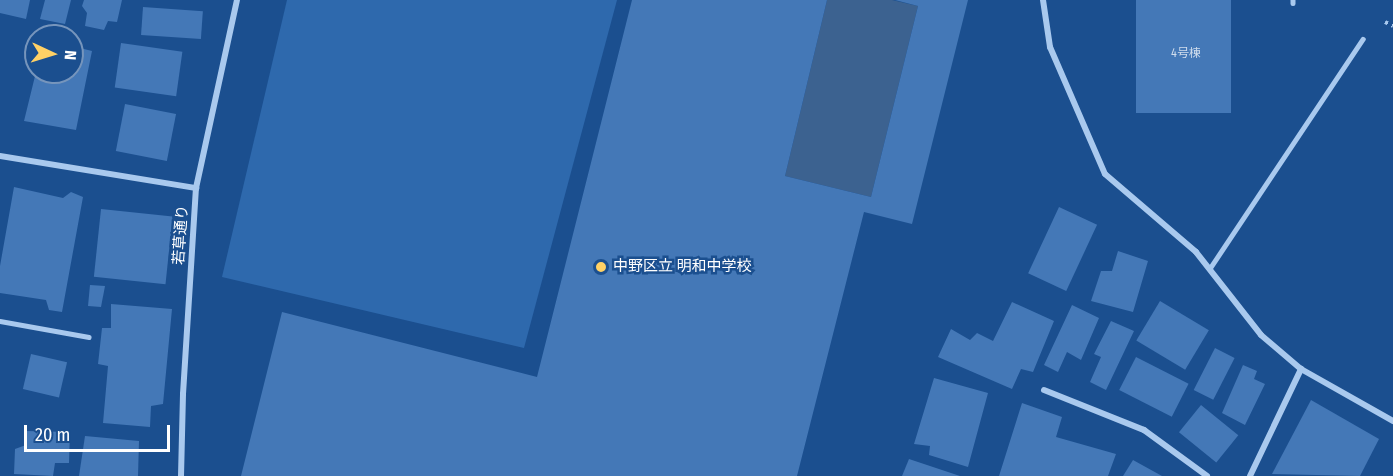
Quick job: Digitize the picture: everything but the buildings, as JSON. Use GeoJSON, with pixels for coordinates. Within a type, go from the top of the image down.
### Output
{"type":"FeatureCollection","features":[{"type":"Feature","properties":{"kind":"street","name":"若草通り"},"geometry":{"type":"LineString","coordinates":[[181,476],[183,394],[196,188],[237,0]]}},
{"type":"Feature","properties":{"kind":"street"},"geometry":{"type":"LineString","coordinates":[[1043,0],[1050,46],[1105,174],[1210,268],[1228,297],[1261,335],[1301,369],[1393,421]]}},
{"type":"Feature","properties":{"kind":"street"},"geometry":{"type":"LineString","coordinates":[[0,156],[196,188]]}},
{"type":"Feature","properties":{"kind":"street"},"geometry":{"type":"LineString","coordinates":[[1250,476],[1301,369]]}},
{"type":"Feature","properties":{"kind":"street"},"geometry":{"type":"LineString","coordinates":[[1044,390],[1144,430],[1207,476]]}},
{"type":"Feature","properties":{"kind":"lane"},"geometry":{"type":"LineString","coordinates":[[1210,268],[1363,39]]}},
{"type":"Feature","properties":{"kind":"lane"},"geometry":{"type":"LineString","coordinates":[[0,321],[89,337]]}},
{"type":"Feature","properties":{"kind":"shaded area"},"geometry":{"type":"Polygon","coordinates":[[[287,0],[617,0],[524,348],[222,277],[287,0]]]}},
{"type":"Feature","properties":{"kind":"shaded area"},"geometry":{"type":"Polygon","coordinates":[[[827,0],[892,0],[918,6],[871,197],[785,176],[827,0]]]}},
{"type":"Feature","properties":{"kind":"place","name":"中野区立 明和中学校"},"geometry":{"type":"Point","coordinates":[601,267]}}]}
